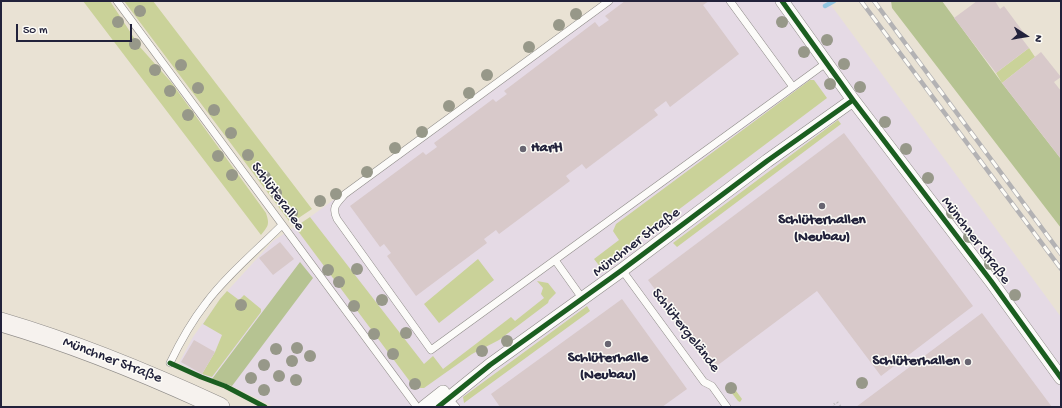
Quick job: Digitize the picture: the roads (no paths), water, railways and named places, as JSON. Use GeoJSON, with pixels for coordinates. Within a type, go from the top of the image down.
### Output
{"type":"FeatureCollection","features":[{"type":"Feature","properties":{"kind":"main road","name":"Münchner Straße"},"geometry":{"type":"LineString","coordinates":[[1,322],[73,346],[161,380],[220,407]]}},
{"type":"Feature","properties":{"kind":"street","name":"Münchner Straße"},"geometry":{"type":"LineString","coordinates":[[782,1],[853,100],[986,275],[1061,378]]}},
{"type":"Feature","properties":{"kind":"street","name":"Münchner Straße"},"geometry":{"type":"LineString","coordinates":[[438,407],[452,403],[490,365],[502,358],[622,270],[767,161],[853,100]]}},
{"type":"Feature","properties":{"kind":"street","name":"Münchner Straße"},"geometry":{"type":"LineString","coordinates":[[424,407],[475,368],[490,365]]}},
{"type":"Feature","properties":{"kind":"lane","name":"Schlüterallee"},"geometry":{"type":"LineString","coordinates":[[117,1],[417,407]]}},
{"type":"Feature","properties":{"kind":"lane"},"geometry":{"type":"LineString","coordinates":[[609,1],[345,194],[337,202],[334,208],[334,213],[337,219],[431,350],[826,63]]}},
{"type":"Feature","properties":{"kind":"lane"},"geometry":{"type":"LineString","coordinates":[[730,1],[793,87]]}},
{"type":"Feature","properties":{"kind":"lane"},"geometry":{"type":"LineString","coordinates":[[170,363],[207,301],[282,225]]}},
{"type":"Feature","properties":{"kind":"lane"},"geometry":{"type":"LineString","coordinates":[[555,260],[582,298]]}},
{"type":"Feature","properties":{"kind":"lane","name":"Schlütergelände"},"geometry":{"type":"LineString","coordinates":[[622,270],[704,382],[712,386],[728,407]]}},
{"type":"Feature","properties":{"kind":"waterway"},"geometry":{"type":"LineString","coordinates":[[825,6],[834,1]]}},
{"type":"Feature","properties":{"kind":"railway"},"geometry":{"type":"LineString","coordinates":[[861,1],[1061,269]]}},
{"type":"Feature","properties":{"kind":"railway"},"geometry":{"type":"LineString","coordinates":[[874,1],[1061,254]]}},
{"type":"Feature","properties":{"kind":"place","name":"Hartl"},"geometry":{"type":"Point","coordinates":[523,149]}},
{"type":"Feature","properties":{"kind":"place","name":"Schlüterhallen (Neubau)"},"geometry":{"type":"Point","coordinates":[822,206]}},
{"type":"Feature","properties":{"kind":"place","name":"Schlüterhalle (Neubau)"},"geometry":{"type":"Point","coordinates":[608,344]}},
{"type":"Feature","properties":{"kind":"place","name":"Schlüterhallen"},"geometry":{"type":"Point","coordinates":[968,362]}}]}
